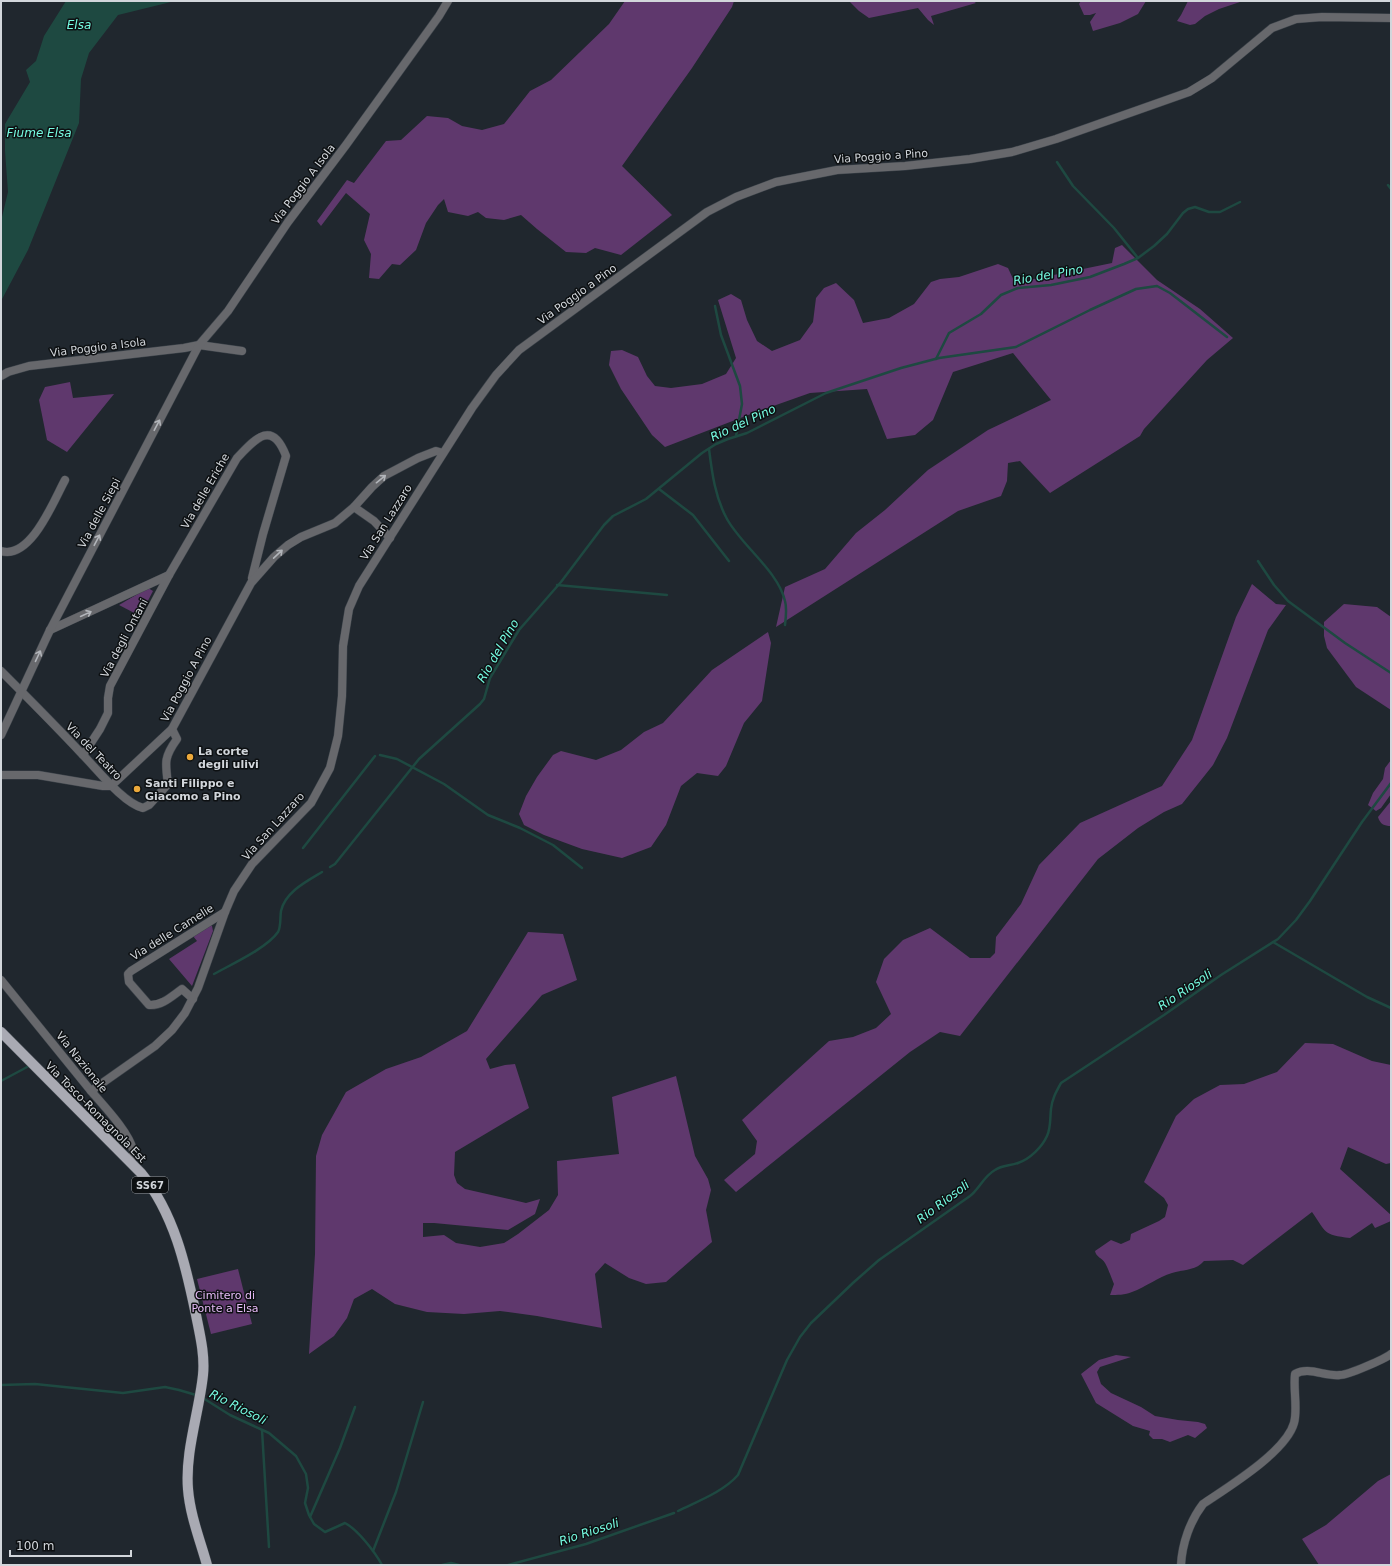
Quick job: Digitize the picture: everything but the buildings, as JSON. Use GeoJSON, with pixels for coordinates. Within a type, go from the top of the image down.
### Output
{"type":"FeatureCollection","features":[{"type":"Feature","properties":{"kind":"main road","name":"Via Tosco-Romagnola Est"},"geometry":{"type":"LineString","coordinates":[[1,1032],[130,1162],[156,1194],[168,1217],[180,1251],[191,1290],[200,1338],[203,1365],[201,1388],[190,1454],[188,1489],[192,1513],[208,1565]]}},
{"type":"Feature","properties":{"kind":"street","name":"Via Poggio A Isola"},"geometry":{"type":"LineString","coordinates":[[199,345],[228,311],[288,222],[346,145],[439,16],[448,1]]}},
{"type":"Feature","properties":{"kind":"street","name":"Via Poggio a Pino"},"geometry":{"type":"LineString","coordinates":[[443,453],[496,375],[519,350],[707,212],[736,197],[776,182],[837,170],[912,165],[970,159],[1012,152],[1089,128],[1189,92],[1212,78],[1272,28],[1296,19],[1322,17],[1391,18]]}},
{"type":"Feature","properties":{"kind":"street"},"geometry":{"type":"LineString","coordinates":[[199,345],[242,351]]}},
{"type":"Feature","properties":{"kind":"street","name":"Via Poggio a Isola"},"geometry":{"type":"LineString","coordinates":[[1,376],[8,372],[29,366],[199,345]]}},
{"type":"Feature","properties":{"kind":"street","name":"Via delle Siepi"},"geometry":{"type":"LineString","coordinates":[[1,735],[50,630],[199,345]]}},
{"type":"Feature","properties":{"kind":"street","name":"Via delle Eriche"},"geometry":{"type":"LineString","coordinates":[[169,575],[236,458],[251,442],[264,435],[272,436],[277,439],[286,456],[267,519],[256,568],[251,583]]}},
{"type":"Feature","properties":{"kind":"street","name":"Via Poggio A Pino"},"geometry":{"type":"LineString","coordinates":[[111,786],[172,729],[251,583],[274,557],[288,545],[301,537],[335,522],[354,507],[372,486],[384,476],[418,458],[436,451],[443,453]]}},
{"type":"Feature","properties":{"kind":"street","name":"Via San Lazzaro"},"geometry":{"type":"LineString","coordinates":[[91,1090],[155,1046],[172,1030],[185,1013],[198,988],[224,912],[234,891],[252,864],[310,803],[330,768],[338,736],[342,696],[343,646],[349,609],[359,586],[443,453]]}},
{"type":"Feature","properties":{"kind":"street"},"geometry":{"type":"LineString","coordinates":[[1,551],[6,553],[12,552],[24,546],[34,536],[65,480]]}},
{"type":"Feature","properties":{"kind":"street"},"geometry":{"type":"LineString","coordinates":[[354,507],[374,521],[390,538]]}},
{"type":"Feature","properties":{"kind":"street"},"geometry":{"type":"LineString","coordinates":[[50,630],[169,575]]}},
{"type":"Feature","properties":{"kind":"street","name":"Via degli Ontani"},"geometry":{"type":"LineString","coordinates":[[83,755],[100,729],[108,713],[110,686],[169,575]]}},
{"type":"Feature","properties":{"kind":"street","name":"Via del Teatro"},"geometry":{"type":"LineString","coordinates":[[1,671],[111,786],[138,807],[144,808],[149,805],[168,784],[165,763],[169,750],[176,739],[172,729]]}},
{"type":"Feature","properties":{"kind":"street"},"geometry":{"type":"LineString","coordinates":[[1,775],[38,775],[111,786]]}},
{"type":"Feature","properties":{"kind":"street","name":"Via delle Camelie"},"geometry":{"type":"LineString","coordinates":[[192,999],[182,989],[164,1001],[155,1005],[149,1005],[129,982],[128,974],[224,912]]}},
{"type":"Feature","properties":{"kind":"street","name":"Via Nazionale"},"geometry":{"type":"LineString","coordinates":[[1,980],[124,1132],[131,1145],[133,1154],[130,1162]]}},
{"type":"Feature","properties":{"kind":"street"},"geometry":{"type":"LineString","coordinates":[[1182,1565],[1185,1540],[1197,1512],[1203,1504],[1272,1454],[1287,1439],[1294,1422],[1295,1374],[1301,1370],[1325,1374],[1347,1374],[1391,1354]]}},
{"type":"Feature","properties":{"kind":"green space"},"geometry":{"type":"Polygon","coordinates":[[[625,1],[734,1],[732,7],[692,68],[622,166],[672,215],[621,255],[595,248],[586,253],[566,252],[521,215],[504,220],[486,218],[478,212],[468,216],[448,212],[444,199],[426,223],[416,250],[400,265],[392,264],[379,279],[369,278],[371,254],[364,240],[370,214],[346,193],[321,226],[317,221],[347,180],[354,183],[386,141],[401,140],[427,116],[448,118],[462,126],[482,130],[504,124],[530,91],[551,80],[609,24],[625,1]]]}},
{"type":"Feature","properties":{"kind":"green space"},"geometry":{"type":"Polygon","coordinates":[[[849,1],[973,1],[976,3],[931,16],[934,25],[918,8],[869,18],[849,1]]]}},
{"type":"Feature","properties":{"kind":"green space"},"geometry":{"type":"Polygon","coordinates":[[[1081,1],[1146,1],[1138,14],[1120,23],[1093,31],[1090,22],[1096,13],[1084,15],[1079,4],[1081,1]]]}},
{"type":"Feature","properties":{"kind":"green space"},"geometry":{"type":"Polygon","coordinates":[[[1188,1],[1243,1],[1219,9],[1205,16],[1195,24],[1190,25],[1177,21],[1188,1]]]}},
{"type":"Feature","properties":{"kind":"green space"},"geometry":{"type":"Polygon","coordinates":[[[1122,245],[1157,280],[1200,309],[1233,338],[1207,360],[1144,429],[1140,436],[1050,493],[1020,461],[1008,463],[1007,481],[1001,496],[958,511],[776,627],[785,587],[825,569],[856,533],[885,510],[928,470],[988,430],[1051,400],[1013,353],[953,372],[933,420],[915,435],[887,439],[867,389],[810,393],[665,447],[652,435],[621,389],[609,365],[611,351],[622,350],[638,357],[647,376],[655,386],[671,388],[702,384],[726,374],[736,358],[718,300],[731,294],[741,300],[747,320],[757,341],[772,351],[800,340],[813,322],[816,298],[824,288],[836,283],[854,300],[863,323],[889,318],[914,304],[931,282],[940,279],[959,277],[998,264],[1008,268],[1015,283],[1112,263],[1115,248],[1122,245]]]}},
{"type":"Feature","properties":{"kind":"green space"},"geometry":{"type":"Polygon","coordinates":[[[70,382],[73,398],[114,394],[67,452],[47,440],[39,400],[45,387],[70,382]]]}},
{"type":"Feature","properties":{"kind":"green space"},"geometry":{"type":"Polygon","coordinates":[[[1252,584],[1276,604],[1286,605],[1268,630],[1227,738],[1213,765],[1182,804],[1164,812],[1138,828],[1098,859],[960,1036],[940,1032],[910,1052],[736,1192],[724,1180],[755,1154],[757,1141],[742,1120],[829,1041],[853,1037],[876,1028],[891,1014],[876,982],[884,959],[903,940],[930,928],[970,958],[990,958],[995,953],[996,937],[1021,904],[1039,865],[1080,823],[1162,786],[1192,740],[1236,617],[1252,584]]]}},
{"type":"Feature","properties":{"kind":"green space"},"geometry":{"type":"Polygon","coordinates":[[[148,588],[153,591],[140,616],[119,605],[148,588]]]}},
{"type":"Feature","properties":{"kind":"green space"},"geometry":{"type":"Polygon","coordinates":[[[1344,604],[1377,607],[1391,617],[1391,710],[1356,687],[1327,648],[1324,636],[1324,622],[1344,604]]]}},
{"type":"Feature","properties":{"kind":"green space"},"geometry":{"type":"Polygon","coordinates":[[[768,632],[771,643],[762,701],[744,723],[726,766],[718,776],[697,773],[681,786],[666,825],[651,847],[622,858],[582,849],[544,835],[524,825],[519,814],[526,796],[537,777],[553,755],[561,751],[596,760],[621,750],[644,732],[663,723],[712,670],[768,632]]]}},
{"type":"Feature","properties":{"kind":"green space"},"geometry":{"type":"Polygon","coordinates":[[[1391,760],[1391,794],[1381,808],[1376,811],[1368,805],[1373,793],[1383,779],[1385,768],[1391,760]]]}},
{"type":"Feature","properties":{"kind":"green space"},"geometry":{"type":"Polygon","coordinates":[[[1391,801],[1391,826],[1389,826],[1381,823],[1378,817],[1391,801]]]}},
{"type":"Feature","properties":{"kind":"green space"},"geometry":{"type":"Polygon","coordinates":[[[210,925],[212,926],[213,931],[192,986],[169,959],[197,941],[193,936],[210,925]]]}},
{"type":"Feature","properties":{"kind":"green space"},"geometry":{"type":"Polygon","coordinates":[[[528,932],[563,934],[577,980],[542,995],[486,1059],[490,1069],[515,1064],[529,1108],[455,1152],[454,1175],[457,1183],[465,1189],[526,1203],[540,1199],[535,1214],[508,1230],[423,1223],[423,1237],[444,1235],[456,1243],[480,1247],[504,1243],[549,1210],[558,1195],[557,1161],[619,1154],[612,1097],[676,1076],[695,1156],[708,1179],[711,1190],[706,1210],[712,1242],[666,1282],[646,1284],[629,1278],[605,1263],[595,1274],[602,1328],[500,1311],[464,1314],[427,1312],[395,1304],[372,1289],[354,1299],[347,1318],[334,1336],[309,1354],[315,1254],[316,1156],[322,1135],[346,1092],[386,1069],[421,1057],[467,1031],[528,932]]]}},
{"type":"Feature","properties":{"kind":"green space"},"geometry":{"type":"Polygon","coordinates":[[[1305,1043],[1333,1044],[1372,1061],[1391,1065],[1391,1163],[1386,1164],[1348,1147],[1340,1169],[1391,1215],[1391,1221],[1375,1228],[1372,1223],[1350,1238],[1330,1234],[1323,1228],[1312,1212],[1243,1265],[1233,1260],[1204,1261],[1197,1267],[1167,1275],[1129,1293],[1110,1295],[1114,1284],[1105,1263],[1095,1251],[1111,1240],[1121,1244],[1130,1240],[1131,1234],[1165,1217],[1168,1205],[1164,1198],[1144,1182],[1176,1116],[1194,1099],[1220,1085],[1244,1084],[1277,1072],[1305,1043]]]}},
{"type":"Feature","properties":{"kind":"green space","name":"Cimitero di Ponte a Elsa"},"geometry":{"type":"Polygon","coordinates":[[[238,1269],[252,1324],[211,1334],[197,1279],[238,1269]]]}},
{"type":"Feature","properties":{"kind":"green space"},"geometry":{"type":"Polygon","coordinates":[[[1116,1355],[1131,1357],[1100,1367],[1097,1372],[1101,1384],[1111,1393],[1141,1407],[1155,1416],[1198,1422],[1205,1424],[1207,1428],[1195,1438],[1188,1435],[1170,1442],[1162,1439],[1153,1439],[1149,1435],[1150,1431],[1133,1426],[1096,1403],[1081,1374],[1099,1360],[1116,1355]]]}},
{"type":"Feature","properties":{"kind":"green space"},"geometry":{"type":"Polygon","coordinates":[[[1391,1474],[1391,1565],[1319,1565],[1302,1539],[1326,1525],[1378,1481],[1391,1474]]]}},
{"type":"Feature","properties":{"kind":"water","name":"Fiume Elsa"},"geometry":{"type":"Polygon","coordinates":[[[66,1],[175,1],[118,15],[89,53],[81,79],[79,123],[28,250],[1,301],[1,221],[8,192],[5,124],[30,82],[26,70],[36,61],[44,36],[66,1]]]}},
{"type":"Feature","properties":{"kind":"waterway"},"geometry":{"type":"LineString","coordinates":[[1057,162],[1073,186],[1114,228],[1138,258]]}},
{"type":"Feature","properties":{"kind":"waterway"},"geometry":{"type":"LineString","coordinates":[[1388,185],[1391,189]]}},
{"type":"Feature","properties":{"kind":"waterway","name":"Rio del Pino"},"geometry":{"type":"LineString","coordinates":[[936,359],[949,333],[981,314],[1001,295],[1018,288],[1051,285],[1090,277],[1124,264],[1138,258],[1154,246],[1167,234],[1183,213],[1188,209],[1195,207],[1209,212],[1220,212],[1240,202]]}},
{"type":"Feature","properties":{"kind":"waterway","name":"Rio del Pino"},"geometry":{"type":"LineString","coordinates":[[330,867],[335,864],[419,759],[480,704],[484,699],[490,678],[519,630],[561,582],[604,525],[613,516],[646,499],[702,453],[716,444],[747,433],[826,393],[901,368],[939,358],[1016,347],[1136,289],[1157,286],[1170,293],[1227,337]]}},
{"type":"Feature","properties":{"kind":"waterway"},"geometry":{"type":"LineString","coordinates":[[715,306],[721,335],[740,386],[742,404],[736,436]]}},
{"type":"Feature","properties":{"kind":"waterway"},"geometry":{"type":"LineString","coordinates":[[709,449],[715,485],[723,511],[741,539],[768,569],[781,590],[786,607],[785,625]]}},
{"type":"Feature","properties":{"kind":"waterway"},"geometry":{"type":"LineString","coordinates":[[659,489],[693,515],[729,561]]}},
{"type":"Feature","properties":{"kind":"waterway"},"geometry":{"type":"LineString","coordinates":[[1258,561],[1274,585],[1288,601],[1345,643],[1391,673]]}},
{"type":"Feature","properties":{"kind":"waterway"},"geometry":{"type":"LineString","coordinates":[[557,585],[667,595]]}},
{"type":"Feature","properties":{"kind":"waterway"},"geometry":{"type":"LineString","coordinates":[[380,755],[397,759],[444,784],[488,815],[520,828],[553,845],[582,868]]}},
{"type":"Feature","properties":{"kind":"waterway"},"geometry":{"type":"LineString","coordinates":[[303,848],[375,756]]}},
{"type":"Feature","properties":{"kind":"waterway","name":"Rio Riosoli"},"geometry":{"type":"LineString","coordinates":[[678,1511],[718,1491],[738,1475],[787,1360],[800,1337],[811,1323],[879,1260],[970,1196],[991,1173],[1000,1167],[1015,1164],[1027,1159],[1035,1152],[1045,1140],[1048,1133],[1052,1102],[1061,1083],[1164,1015],[1221,975],[1278,939],[1296,920],[1310,901],[1362,822],[1391,783]]}},
{"type":"Feature","properties":{"kind":"waterway","name":"Rio del Pino"},"geometry":{"type":"LineString","coordinates":[[214,974],[258,950],[273,938],[279,930],[281,911],[287,898],[297,888],[322,872]]}},
{"type":"Feature","properties":{"kind":"waterway"},"geometry":{"type":"LineString","coordinates":[[1273,942],[1367,997],[1391,1008]]}},
{"type":"Feature","properties":{"kind":"waterway","name":"Rio del Pino"},"geometry":{"type":"LineString","coordinates":[[1,1081],[29,1066]]}},
{"type":"Feature","properties":{"kind":"waterway","name":"Rio Riosoli"},"geometry":{"type":"LineString","coordinates":[[1,1385],[35,1384],[123,1393],[165,1387],[196,1395]]}},
{"type":"Feature","properties":{"kind":"waterway","name":"Rio Riosoli"},"geometry":{"type":"LineString","coordinates":[[203,1398],[230,1415],[269,1433],[296,1456],[306,1474],[308,1488],[305,1503],[314,1524],[325,1532],[345,1523],[350,1526],[366,1542],[382,1565]]}},
{"type":"Feature","properties":{"kind":"waterway"},"geometry":{"type":"LineString","coordinates":[[373,1551],[396,1492],[423,1402]]}},
{"type":"Feature","properties":{"kind":"waterway"},"geometry":{"type":"LineString","coordinates":[[310,1517],[340,1448],[355,1407]]}},
{"type":"Feature","properties":{"kind":"waterway"},"geometry":{"type":"LineString","coordinates":[[262,1430],[269,1547]]}},
{"type":"Feature","properties":{"kind":"waterway","name":"Rio Riosoli"},"geometry":{"type":"LineString","coordinates":[[508,1565],[586,1544],[674,1513]]}},
{"type":"Feature","properties":{"kind":"waterway","name":"Rio Riosoli"},"geometry":{"type":"LineString","coordinates":[[442,1565],[451,1563],[459,1565]]}},
{"type":"Feature","properties":{"kind":"place","name":"La corte degli ulivi"},"geometry":{"type":"Point","coordinates":[190,757]}},
{"type":"Feature","properties":{"kind":"place","name":"Santi Filippo e Giacomo a Pino"},"geometry":{"type":"Point","coordinates":[137,789]}},
{"type":"Feature","properties":{"kind":"water label","name":"Elsa"},"geometry":{"type":"Point","coordinates":[79,25]}}]}
